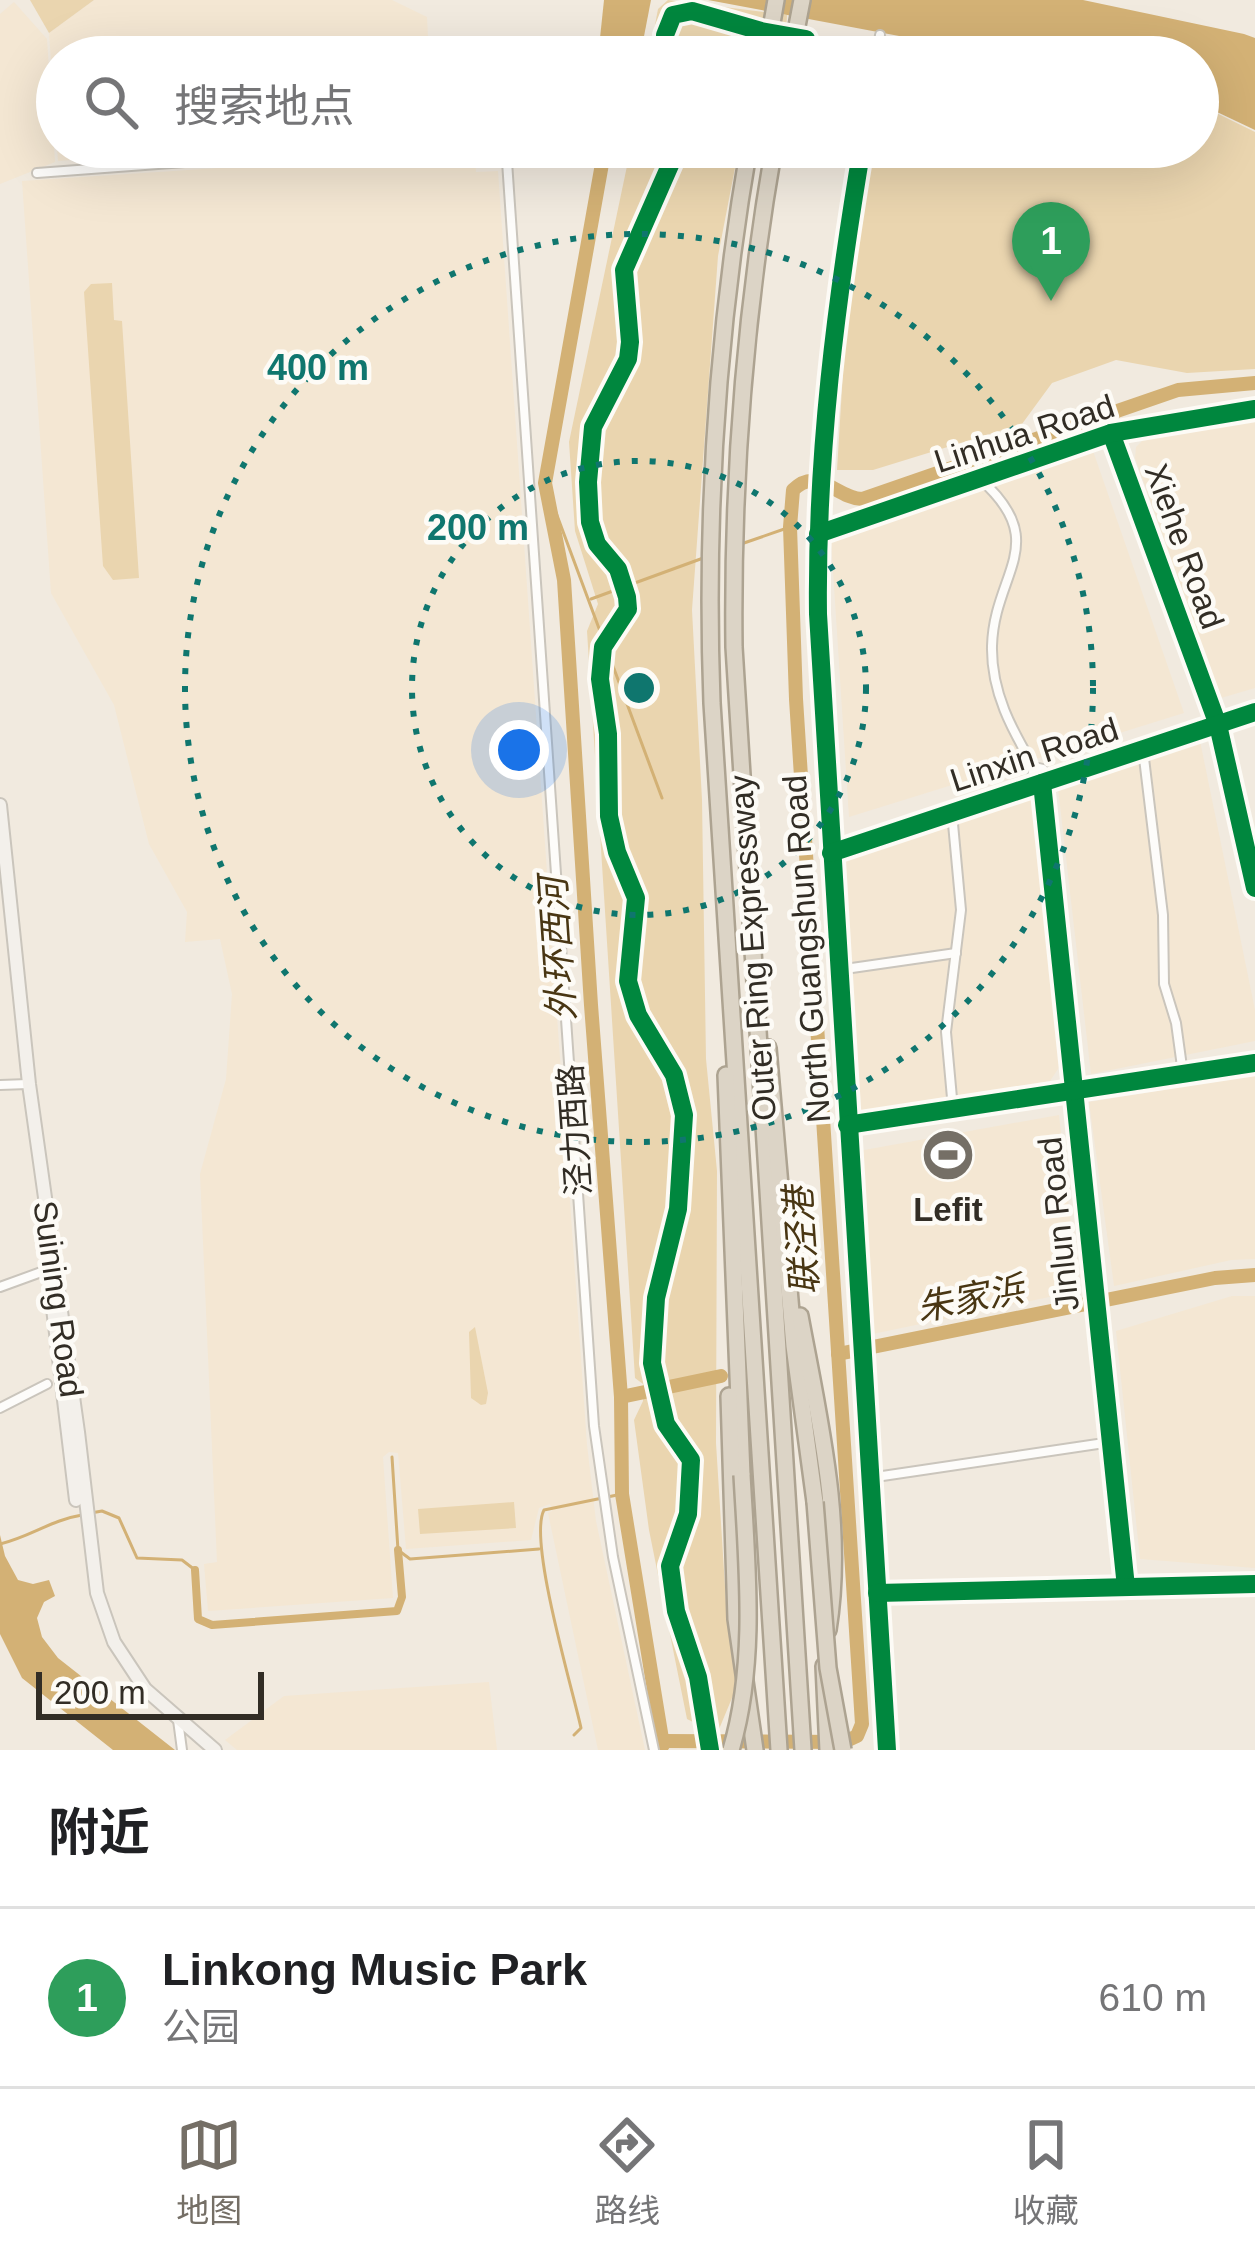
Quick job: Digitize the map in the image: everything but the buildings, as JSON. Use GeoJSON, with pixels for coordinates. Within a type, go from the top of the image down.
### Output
{"type":"FeatureCollection","features":[{"type":"Feature","properties":{"kind":"highway"},"geometry":{"type":"LineString","coordinates":[[770,36],[776,0]]}},
{"type":"Feature","properties":{"kind":"highway"},"geometry":{"type":"LineString","coordinates":[[795,36],[802,0]]}},
{"type":"Feature","properties":{"kind":"highway","name":"Outer Ring Expressway"},"geometry":{"type":"LineString","coordinates":[[746,168],[717,390],[709,555],[712,704],[779,1750]]}},
{"type":"Feature","properties":{"kind":"highway","name":"Outer Ring Expressway"},"geometry":{"type":"LineString","coordinates":[[771,168],[741,410],[734,546],[736,685],[803,1750]]}},
{"type":"Feature","properties":{"kind":"highway"},"geometry":{"type":"LineString","coordinates":[[747,872],[794,1346],[815,1502],[828,1668],[843,1750]]}},
{"type":"Feature","properties":{"kind":"highway"},"geometry":{"type":"LineString","coordinates":[[723,874],[747,1647],[731,1750]]}},
{"type":"Feature","properties":{"kind":"highway"},"geometry":{"type":"LineString","coordinates":[[785,1230],[834,1531],[835,1584],[824,1670],[828,1750]]}},
{"type":"Feature","properties":{"kind":"highway"},"geometry":{"type":"LineString","coordinates":[[732,1238],[728,1359],[734,1590],[755,1750]]}},
{"type":"Feature","properties":{"kind":"main road","name":"Xiehe Road"},"geometry":{"type":"LineString","coordinates":[[1111,433],[1218,724],[1255,888]]}},
{"type":"Feature","properties":{"kind":"main road","name":"Suining Road"},"geometry":{"type":"LineString","coordinates":[[0,805],[25,1084]]}},
{"type":"Feature","properties":{"kind":"main road","name":"Suining Road"},"geometry":{"type":"LineString","coordinates":[[0,870],[25,1084],[79,1432],[79,1494],[97,1593],[114,1642],[145,1689],[202,1750]]}},
{"type":"Feature","properties":{"kind":"main road","name":"Suining Road"},"geometry":{"type":"LineString","coordinates":[[179,1726],[215,1750]]}},
{"type":"Feature","properties":{"kind":"street"},"geometry":{"type":"LineString","coordinates":[[37,173],[104,168]]}},
{"type":"Feature","properties":{"kind":"street","name":"泾力西路"},"geometry":{"type":"LineString","coordinates":[[507,168],[594,1426],[603,1497],[654,1750]]}},
{"type":"Feature","properties":{"kind":"street","name":"North Guangshun Road"},"geometry":{"type":"LineString","coordinates":[[858,168],[839,280],[820,470],[819,672],[887,1750]]}},
{"type":"Feature","properties":{"kind":"street","name":"Linhua Road"},"geometry":{"type":"LineString","coordinates":[[818,535],[1111,433],[1255,409]]}},
{"type":"Feature","properties":{"kind":"street"},"geometry":{"type":"LineString","coordinates":[[979,478],[1002,500],[1016,532],[1016,556],[994,621],[992,661],[1001,703],[1041,783]]}},
{"type":"Feature","properties":{"kind":"street","name":"Linxin Road"},"geometry":{"type":"LineString","coordinates":[[831,853],[1255,712]]}},
{"type":"Feature","properties":{"kind":"street"},"geometry":{"type":"LineString","coordinates":[[1143,750],[1163,915],[1164,984],[1176,1023],[1183,1074]]}},
{"type":"Feature","properties":{"kind":"street"},"geometry":{"type":"LineString","coordinates":[[1034,767],[1043,769],[1041,783]]}},
{"type":"Feature","properties":{"kind":"street","name":"Jinlun Road"},"geometry":{"type":"LineString","coordinates":[[1041,783],[1126,1587]]}},
{"type":"Feature","properties":{"kind":"street"},"geometry":{"type":"LineString","coordinates":[[952,813],[961,910],[946,1032],[953,1108]]}},
{"type":"Feature","properties":{"kind":"street"},"geometry":{"type":"LineString","coordinates":[[838,970],[956,953]]}},
{"type":"Feature","properties":{"kind":"street"},"geometry":{"type":"LineString","coordinates":[[847,1124],[1255,1063]]}},
{"type":"Feature","properties":{"kind":"street"},"geometry":{"type":"LineString","coordinates":[[0,1084],[25,1084]]}},
{"type":"Feature","properties":{"kind":"street"},"geometry":{"type":"LineString","coordinates":[[0,1287],[51,1268]]}},
{"type":"Feature","properties":{"kind":"street"},"geometry":{"type":"LineString","coordinates":[[0,1408],[47,1384]]}},
{"type":"Feature","properties":{"kind":"street"},"geometry":{"type":"LineString","coordinates":[[869,1478],[1111,1442]]}},
{"type":"Feature","properties":{"kind":"street"},"geometry":{"type":"LineString","coordinates":[[877,1593],[1255,1584]]}},
{"type":"Feature","properties":{"kind":"street"},"geometry":{"type":"LineString","coordinates":[[179,1726],[182,1750]]}},
{"type":"Feature","properties":{"kind":"shaded area"},"geometry":{"type":"Polygon","coordinates":[[[30,0],[94,0],[49,33],[30,0]]]}},
{"type":"Feature","properties":{"kind":"shaded area"},"geometry":{"type":"Polygon","coordinates":[[[94,0],[392,0],[427,17],[428,36],[49,33],[94,0]]]}},
{"type":"Feature","properties":{"kind":"shaded area"},"geometry":{"type":"Polygon","coordinates":[[[604,0],[651,0],[644,36],[600,36],[604,0]]]}},
{"type":"Feature","properties":{"kind":"shaded area"},"geometry":{"type":"Polygon","coordinates":[[[668,0],[787,15],[786,36],[653,36],[658,9],[668,0]]]}},
{"type":"Feature","properties":{"kind":"shaded area"},"geometry":{"type":"Polygon","coordinates":[[[708,0],[1083,0],[1244,34],[1255,38],[1255,130],[1219,113],[1219,36],[899,36],[708,0]]]}},
{"type":"Feature","properties":{"kind":"shaded area"},"geometry":{"type":"Polygon","coordinates":[[[14,2],[44,36],[36,36],[36,168],[40,168],[0,184],[0,14],[14,2]]]}},
{"type":"Feature","properties":{"kind":"shaded area"},"geometry":{"type":"Polygon","coordinates":[[[1219,114],[1255,132],[1255,369],[1187,373],[1116,360],[1052,383],[1022,424],[873,470],[837,470],[851,241],[866,168],[1219,168],[1219,114]]]}},
{"type":"Feature","properties":{"kind":"shaded area"},"geometry":{"type":"Polygon","coordinates":[[[225,168],[498,171],[587,1445],[596,1521],[645,1750],[598,1750],[548,1513],[550,1504],[539,1508],[531,1540],[406,1549],[398,1453],[383,1457],[393,1598],[208,1611],[204,1564],[217,1562],[200,1174],[226,1079],[232,994],[220,939],[185,942],[187,912],[149,844],[114,705],[51,593],[22,181],[225,168]]]}},
{"type":"Feature","properties":{"kind":"shaded area"},"geometry":{"type":"Polygon","coordinates":[[[627,168],[735,168],[718,256],[692,610],[702,800],[706,1059],[717,1171],[716,1443],[727,1619],[737,1686],[717,1734],[687,1719],[649,1530],[634,1420],[643,1401],[643,1384],[635,1378],[587,631],[598,604],[575,531],[569,442],[627,168]]]}},
{"type":"Feature","properties":{"kind":"shaded area"},"geometry":{"type":"Polygon","coordinates":[[[112,283],[114,320],[122,321],[139,578],[113,580],[103,566],[84,292],[91,284],[112,283]]]}},
{"type":"Feature","properties":{"kind":"shaded area"},"geometry":{"type":"Polygon","coordinates":[[[1255,414],[1255,688],[1221,698],[1135,458],[1136,447],[1153,430],[1255,414]]]}},
{"type":"Feature","properties":{"kind":"shaded area"},"geometry":{"type":"Polygon","coordinates":[[[1092,448],[1184,713],[849,817],[831,540],[1092,448]]]}},
{"type":"Feature","properties":{"kind":"shaded area"},"geometry":{"type":"Polygon","coordinates":[[[1200,741],[1255,1010],[1255,1041],[1091,1074],[1058,788],[1200,741]]]}},
{"type":"Feature","properties":{"kind":"shaded area"},"geometry":{"type":"Polygon","coordinates":[[[1031,799],[1062,1063],[1050,1081],[860,1112],[834,861],[1031,799]]]}},
{"type":"Feature","properties":{"kind":"shaded area"},"geometry":{"type":"Polygon","coordinates":[[[1255,1075],[1255,1259],[1114,1286],[1089,1102],[1255,1075]]]}},
{"type":"Feature","properties":{"kind":"shaded area"},"geometry":{"type":"Polygon","coordinates":[[[1059,1115],[1078,1291],[868,1335],[853,1152],[1059,1115]]]}},
{"type":"Feature","properties":{"kind":"shaded area"},"geometry":{"type":"Polygon","coordinates":[[[1232,1296],[1255,1296],[1255,1568],[1140,1559],[1116,1331],[1232,1296]]]}},
{"type":"Feature","properties":{"kind":"shaded area"},"geometry":{"type":"Polygon","coordinates":[[[475,1327],[488,1393],[486,1404],[481,1405],[471,1398],[469,1332],[475,1327]]]}},
{"type":"Feature","properties":{"kind":"shaded area"},"geometry":{"type":"Polygon","coordinates":[[[514,1502],[516,1528],[420,1534],[418,1509],[514,1502]]]}},
{"type":"Feature","properties":{"kind":"shaded area"},"geometry":{"type":"Polygon","coordinates":[[[0,1535],[18,1580],[33,1584],[49,1580],[55,1596],[44,1602],[37,1618],[42,1637],[58,1658],[175,1750],[113,1750],[22,1678],[0,1634],[0,1535]]]}},
{"type":"Feature","properties":{"kind":"shaded area"},"geometry":{"type":"Polygon","coordinates":[[[489,1682],[497,1750],[237,1750],[225,1740],[284,1696],[489,1682]]]}},
{"type":"Feature","properties":{"kind":"waterway","name":"外环西河"},"geometry":{"type":"LineString","coordinates":[[601,168],[545,483],[564,580],[621,1397],[622,1494],[663,1745]]}},
{"type":"Feature","properties":{"kind":"waterway","name":"联泾港"},"geometry":{"type":"LineString","coordinates":[[662,1741],[844,1742],[857,1736],[862,1724],[796,699],[793,490],[802,483],[819,482],[862,499],[1178,390],[1255,383]]}},
{"type":"Feature","properties":{"kind":"waterway"},"geometry":{"type":"LineString","coordinates":[[545,483],[662,798]]}},
{"type":"Feature","properties":{"kind":"waterway"},"geometry":{"type":"LineString","coordinates":[[744,543],[790,527]]}},
{"type":"Feature","properties":{"kind":"waterway"},"geometry":{"type":"LineString","coordinates":[[591,599],[706,557]]}},
{"type":"Feature","properties":{"kind":"waterway","name":"朱家浜"},"geometry":{"type":"LineString","coordinates":[[838,1354],[1215,1278],[1255,1275]]}},
{"type":"Feature","properties":{"kind":"waterway"},"geometry":{"type":"LineString","coordinates":[[621,1397],[721,1376]]}},
{"type":"Feature","properties":{"kind":"waterway"},"geometry":{"type":"LineString","coordinates":[[392,1457],[398,1550],[410,1559],[539,1549]]}},
{"type":"Feature","properties":{"kind":"waterway"},"geometry":{"type":"LineString","coordinates":[[574,1735],[581,1728],[546,1581],[544,1510],[622,1494]]}},
{"type":"Feature","properties":{"kind":"waterway"},"geometry":{"type":"LineString","coordinates":[[91,1513],[102,1511],[119,1518],[137,1558],[182,1560],[195,1570]]}},
{"type":"Feature","properties":{"kind":"waterway"},"geometry":{"type":"LineString","coordinates":[[0,1544],[82,1515]]}},
{"type":"Feature","properties":{"kind":"waterway"},"geometry":{"type":"LineString","coordinates":[[195,1570],[198,1619],[212,1625],[397,1611],[402,1597],[398,1550]]}},
{"type":"Feature","properties":{"kind":"cycle path"},"geometry":{"type":"LineString","coordinates":[[665,36],[673,15],[692,11],[789,36]]}},
{"type":"Feature","properties":{"kind":"cycle path"},"geometry":{"type":"LineString","coordinates":[[669,168],[624,270],[628,359],[593,427],[588,482],[590,522],[597,544],[618,569],[628,609],[603,647],[600,679],[608,734],[609,816],[617,852],[636,898],[628,981],[638,1015],[674,1075],[684,1115],[678,1209],[656,1298],[652,1363],[666,1424],[691,1460],[688,1514],[670,1566],[676,1611],[698,1677],[710,1750]]}},
{"type":"Feature","properties":{"kind":"cycle path"},"geometry":{"type":"LineString","coordinates":[[859,168],[830,379],[820,496],[818,614],[887,1750]]}},
{"type":"Feature","properties":{"kind":"cycle path"},"geometry":{"type":"LineString","coordinates":[[818,534],[1111,433],[1255,409]]}},
{"type":"Feature","properties":{"kind":"cycle path"},"geometry":{"type":"LineString","coordinates":[[1111,433],[1218,725],[1255,888]]}},
{"type":"Feature","properties":{"kind":"cycle path"},"geometry":{"type":"LineString","coordinates":[[831,853],[1255,712]]}},
{"type":"Feature","properties":{"kind":"cycle path"},"geometry":{"type":"LineString","coordinates":[[1042,783],[1126,1587]]}},
{"type":"Feature","properties":{"kind":"cycle path"},"geometry":{"type":"LineString","coordinates":[[847,1125],[1255,1063]]}},
{"type":"Feature","properties":{"kind":"cycle path"},"geometry":{"type":"LineString","coordinates":[[877,1593],[1255,1584]]}},
{"type":"Feature","properties":{"kind":"place","name":"Linkong Music Park"},"geometry":{"type":"Point","coordinates":[1051,301]}},
{"type":"Feature","properties":{"kind":"place","name":"Lefit"},"geometry":{"type":"Point","coordinates":[948,1155]}}]}
